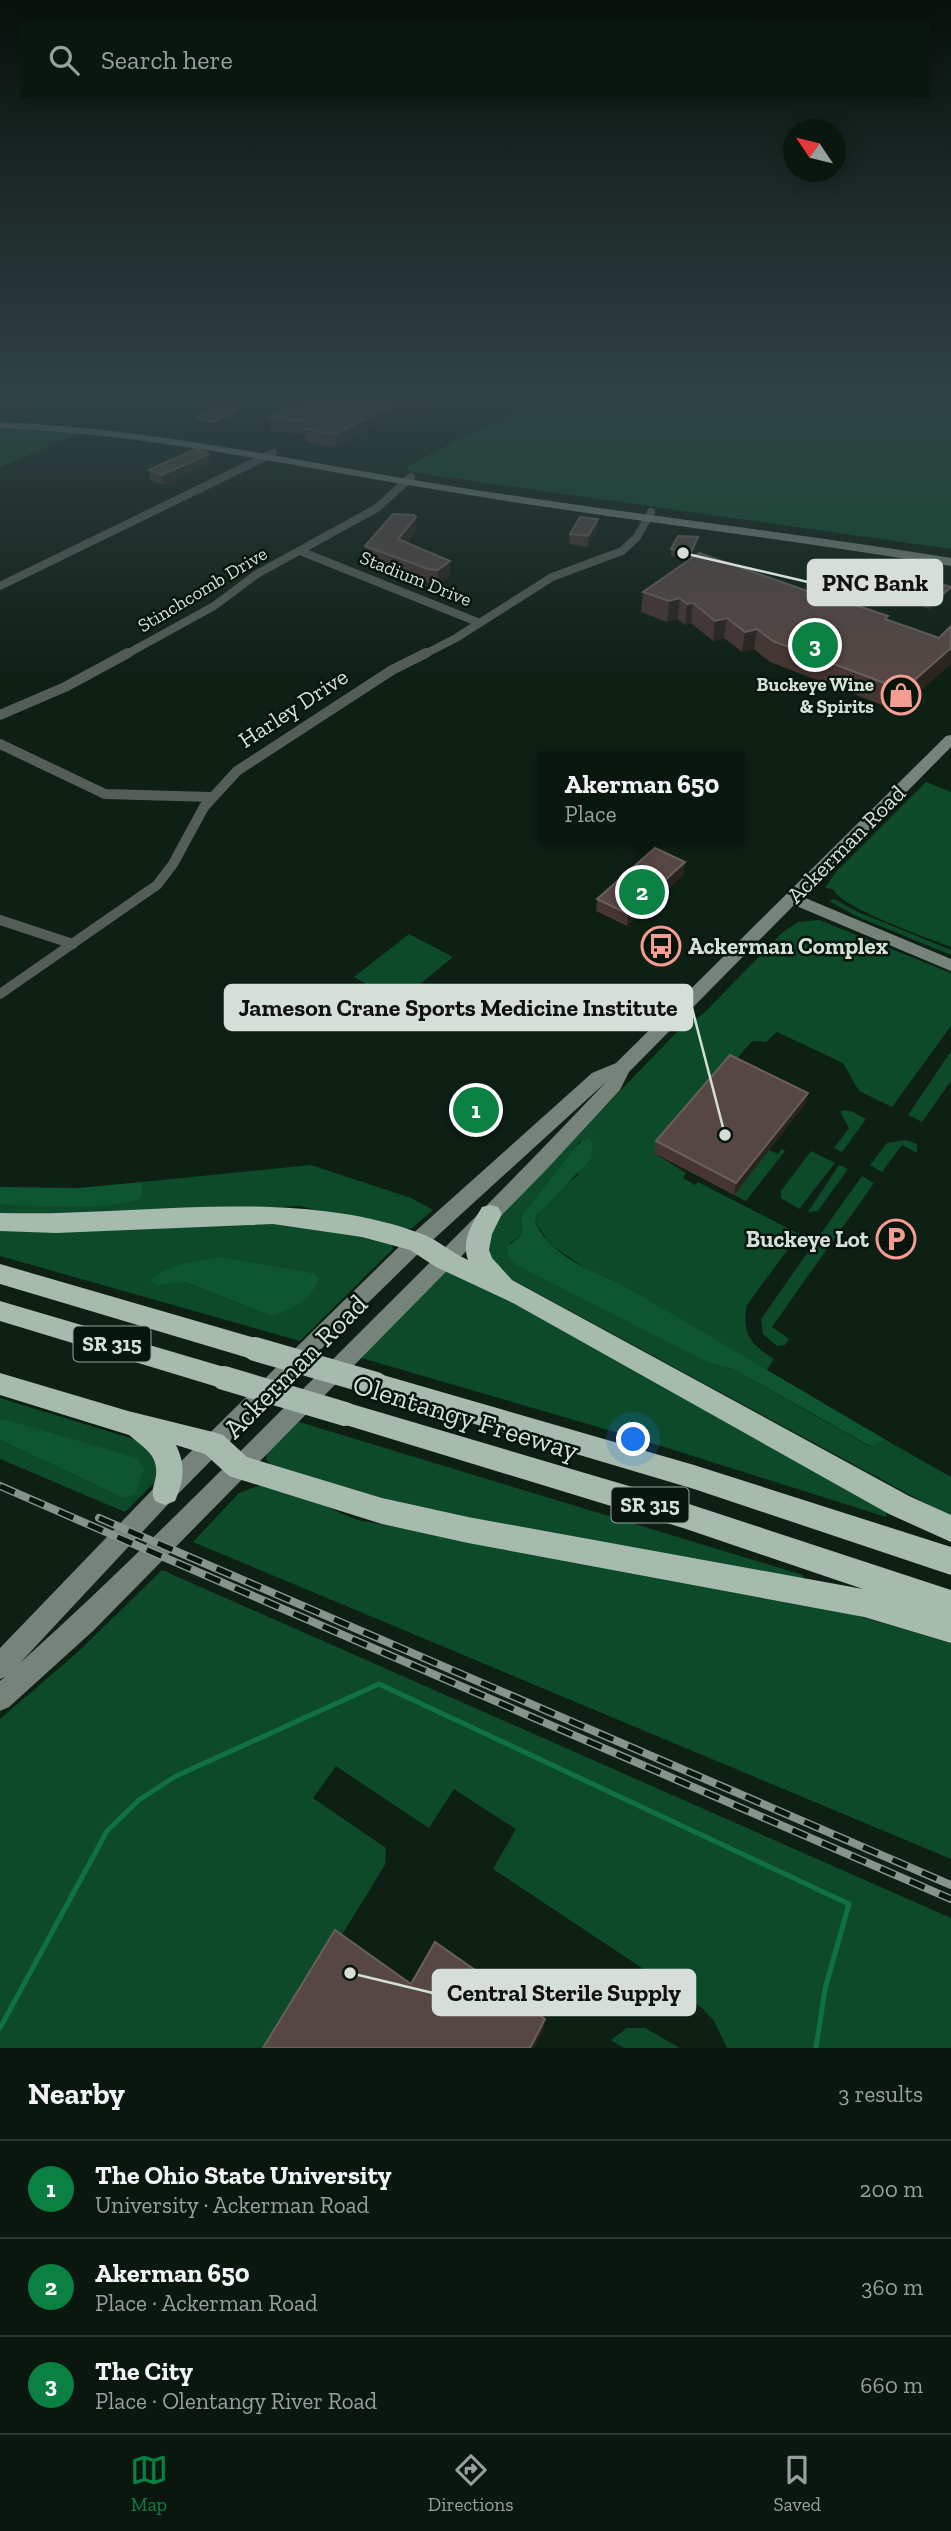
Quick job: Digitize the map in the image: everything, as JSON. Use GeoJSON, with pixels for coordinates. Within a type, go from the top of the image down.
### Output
{"type":"FeatureCollection","features":[{"type":"Feature","properties":{"kind":"highway"},"geometry":{"type":"LineString","coordinates":[[490,1214],[476,1246],[479,1259],[497,1279],[522,1296]]}},
{"type":"Feature","properties":{"kind":"highway"},"geometry":{"type":"LineString","coordinates":[[0,1222],[56,1224],[273,1215],[362,1228],[417,1242],[445,1260],[522,1296],[899,1505],[951,1529]]}},
{"type":"Feature","properties":{"kind":"highway","name":"Olentangy Freeway"},"geometry":{"type":"LineString","coordinates":[[0,1274],[694,1477],[951,1561]]}},
{"type":"Feature","properties":{"kind":"highway","name":"Olentangy Freeway"},"geometry":{"type":"LineString","coordinates":[[0,1311],[683,1515],[951,1604]]}},
{"type":"Feature","properties":{"kind":"highway"},"geometry":{"type":"LineString","coordinates":[[0,1384],[128,1423],[213,1444],[239,1467],[302,1488],[433,1523],[864,1603],[951,1628]]}},
{"type":"Feature","properties":{"kind":"highway"},"geometry":{"type":"LineString","coordinates":[[128,1423],[156,1439],[166,1450],[172,1462],[171,1479],[166,1492]]}},
{"type":"Feature","properties":{"kind":"main road"},"geometry":{"type":"LineString","coordinates":[[459,487],[951,562]]}},
{"type":"Feature","properties":{"kind":"main road"},"geometry":{"type":"LineString","coordinates":[[649,515],[951,554]]}},
{"type":"Feature","properties":{"kind":"main road","name":"Ackerman Road"},"geometry":{"type":"LineString","coordinates":[[0,1698],[85,1621],[445,1260],[614,1085],[622,1068],[951,739]]}},
{"type":"Feature","properties":{"kind":"main road"},"geometry":{"type":"LineString","coordinates":[[792,898],[951,965]]}},
{"type":"Feature","properties":{"kind":"main road","name":"Ackerman Road"},"geometry":{"type":"LineString","coordinates":[[0,1667],[213,1444],[417,1242],[598,1078],[622,1068]]}},
{"type":"Feature","properties":{"kind":"street"},"geometry":{"type":"LineString","coordinates":[[0,586],[206,487]]}},
{"type":"Feature","properties":{"kind":"street","name":"Stinchcomb Drive"},"geometry":{"type":"LineString","coordinates":[[0,715],[65,687],[190,619],[223,600],[257,574],[377,508],[401,487]]}},
{"type":"Feature","properties":{"kind":"street","name":"Harley Drive"},"geometry":{"type":"LineString","coordinates":[[0,994],[146,895],[167,876],[193,824],[211,797],[232,774],[392,670],[480,623],[552,577],[622,551],[638,537],[649,515]]}},
{"type":"Feature","properties":{"kind":"street","name":"Stadium Drive"},"geometry":{"type":"LineString","coordinates":[[300,551],[480,623]]}},
{"type":"Feature","properties":{"kind":"street"},"geometry":{"type":"LineString","coordinates":[[0,744],[105,794],[211,797]]}},
{"type":"Feature","properties":{"kind":"street"},"geometry":{"type":"LineString","coordinates":[[0,920],[73,944]]}},
{"type":"Feature","properties":{"kind":"green space"},"geometry":{"type":"Polygon","coordinates":[[[512,487],[951,487],[951,549],[512,487]]]}},
{"type":"Feature","properties":{"kind":"green space"},"geometry":{"type":"Polygon","coordinates":[[[926,782],[951,792],[951,947],[868,913],[839,897],[833,889],[825,888],[835,873],[926,782]]]}},
{"type":"Feature","properties":{"kind":"green space"},"geometry":{"type":"Polygon","coordinates":[[[834,899],[858,912],[951,950],[951,955],[856,916],[829,901],[834,899]]]}},
{"type":"Feature","properties":{"kind":"green space"},"geometry":{"type":"Polygon","coordinates":[[[819,920],[951,973],[951,1026],[892,1107],[859,1091],[843,1063],[777,1032],[766,1042],[752,1041],[654,1153],[686,1173],[683,1178],[695,1185],[698,1182],[799,1234],[747,1305],[745,1323],[750,1337],[759,1349],[774,1359],[766,1371],[618,1282],[588,1270],[551,1245],[535,1222],[547,1202],[578,1175],[580,1141],[521,1216],[522,1235],[509,1244],[590,1301],[711,1364],[733,1369],[869,1446],[886,1440],[951,1477],[951,1517],[489,1267],[485,1239],[509,1206],[676,1033],[704,1013],[783,932],[798,922],[819,920]]]}},
{"type":"Feature","properties":{"kind":"green space"},"geometry":{"type":"Polygon","coordinates":[[[409,934],[453,957],[398,1002],[354,977],[409,934]]]}},
{"type":"Feature","properties":{"kind":"green space"},"geometry":{"type":"Polygon","coordinates":[[[951,1051],[951,1081],[922,1122],[908,1115],[951,1051]]]}},
{"type":"Feature","properties":{"kind":"green space"},"geometry":{"type":"Polygon","coordinates":[[[842,1110],[851,1111],[866,1119],[842,1152],[834,1148],[849,1128],[842,1110]]]}},
{"type":"Feature","properties":{"kind":"green space"},"geometry":{"type":"Polygon","coordinates":[[[588,1138],[593,1143],[591,1159],[537,1215],[535,1222],[550,1243],[571,1260],[618,1282],[886,1440],[870,1446],[733,1369],[711,1364],[516,1265],[508,1257],[507,1247],[522,1235],[521,1216],[576,1146],[588,1138]]]}},
{"type":"Feature","properties":{"kind":"green space"},"geometry":{"type":"Polygon","coordinates":[[[906,1140],[917,1144],[917,1153],[902,1145],[882,1172],[870,1165],[887,1143],[906,1140]]]}},
{"type":"Feature","properties":{"kind":"green space"},"geometry":{"type":"Polygon","coordinates":[[[782,1149],[785,1151],[746,1201],[734,1195],[769,1150],[778,1154],[782,1149]]]}},
{"type":"Feature","properties":{"kind":"green space"},"geometry":{"type":"Polygon","coordinates":[[[811,1151],[835,1163],[799,1209],[781,1198],[781,1191],[811,1151]]]}},
{"type":"Feature","properties":{"kind":"green space"},"geometry":{"type":"Polygon","coordinates":[[[311,1165],[411,1198],[433,1210],[412,1228],[402,1230],[300,1206],[128,1214],[0,1214],[0,1204],[142,1197],[142,1182],[311,1165]]]}},
{"type":"Feature","properties":{"kind":"green space"},"geometry":{"type":"Polygon","coordinates":[[[839,1165],[848,1169],[818,1211],[808,1212],[839,1165]]]}},
{"type":"Feature","properties":{"kind":"green space"},"geometry":{"type":"Polygon","coordinates":[[[862,1176],[874,1183],[830,1245],[817,1239],[862,1176]]]}},
{"type":"Feature","properties":{"kind":"green space"},"geometry":{"type":"Polygon","coordinates":[[[142,1182],[142,1197],[117,1204],[0,1204],[0,1187],[79,1188],[142,1182]]]}},
{"type":"Feature","properties":{"kind":"green space"},"geometry":{"type":"Polygon","coordinates":[[[255,1223],[359,1235],[392,1245],[393,1249],[300,1341],[0,1256],[0,1228],[255,1223]],[[224,1257],[188,1263],[185,1282],[271,1316],[319,1277],[314,1273],[224,1257]]]}},
{"type":"Feature","properties":{"kind":"green space"},"geometry":{"type":"Polygon","coordinates":[[[815,1242],[827,1249],[772,1327],[789,1339],[785,1345],[777,1346],[763,1334],[761,1319],[815,1242]]]}},
{"type":"Feature","properties":{"kind":"green space"},"geometry":{"type":"Polygon","coordinates":[[[224,1257],[314,1273],[319,1277],[307,1297],[286,1311],[271,1316],[185,1282],[156,1285],[151,1281],[175,1266],[224,1257]]]}},
{"type":"Feature","properties":{"kind":"green space"},"geometry":{"type":"Polygon","coordinates":[[[454,1269],[886,1511],[886,1517],[639,1439],[358,1357],[446,1270],[454,1269]]]}},
{"type":"Feature","properties":{"kind":"green space"},"geometry":{"type":"Polygon","coordinates":[[[0,1398],[143,1442],[158,1466],[154,1483],[125,1512],[0,1459],[0,1440],[123,1498],[0,1418],[0,1398]]]}},
{"type":"Feature","properties":{"kind":"green space"},"geometry":{"type":"Polygon","coordinates":[[[0,1418],[137,1458],[144,1470],[135,1494],[123,1498],[0,1440],[0,1418]]]}},
{"type":"Feature","properties":{"kind":"green space"},"geometry":{"type":"Polygon","coordinates":[[[296,1421],[803,1575],[803,1580],[446,1516],[273,1467],[266,1459],[268,1450],[296,1421]]]}},
{"type":"Feature","properties":{"kind":"green space"},"geometry":{"type":"Polygon","coordinates":[[[261,1485],[298,1495],[358,1520],[820,1605],[951,1643],[951,1859],[193,1542],[239,1493],[261,1485]]]}},
{"type":"Feature","properties":{"kind":"green space"},"geometry":{"type":"Polygon","coordinates":[[[162,1570],[951,1918],[951,2048],[727,2048],[714,2021],[702,2008],[493,1869],[516,1829],[454,1789],[429,1828],[336,1766],[313,1798],[386,1848],[385,1865],[272,2048],[0,2048],[0,1719],[80,1650],[162,1570]]]}},
{"type":"Feature","properties":{"kind":"green space"},"geometry":{"type":"Polygon","coordinates":[[[627,2028],[645,2028],[680,2048],[624,2048],[611,2040],[627,2028]]]}},
{"type":"Feature","properties":{"kind":"building"},"geometry":{"type":"Polygon","coordinates":[[[393,514],[416,517],[398,539],[450,561],[438,570],[428,569],[365,546],[393,514]]]}},
{"type":"Feature","properties":{"kind":"building"},"geometry":{"type":"Polygon","coordinates":[[[580,517],[598,519],[588,536],[570,534],[580,517]]]}},
{"type":"Feature","properties":{"kind":"building"},"geometry":{"type":"Polygon","coordinates":[[[678,536],[698,537],[691,552],[671,549],[678,536]]]}},
{"type":"Feature","properties":{"kind":"building"},"geometry":{"type":"Polygon","coordinates":[[[699,553],[847,605],[849,603],[888,616],[885,619],[939,638],[951,626],[951,648],[903,690],[773,641],[757,629],[745,632],[727,618],[715,621],[693,603],[687,604],[680,598],[669,601],[643,592],[699,553]]]}},
{"type":"Feature","properties":{"kind":"building"},"geometry":{"type":"Polygon","coordinates":[[[932,581],[951,587],[930,605],[910,598],[932,581]]]}},
{"type":"Feature","properties":{"kind":"building"},"geometry":{"type":"Polygon","coordinates":[[[655,848],[685,862],[628,914],[597,899],[655,848]]]}},
{"type":"Feature","properties":{"kind":"building"},"geometry":{"type":"Polygon","coordinates":[[[730,1055],[808,1093],[736,1183],[656,1141],[730,1055]]]}},
{"type":"Feature","properties":{"kind":"building"},"geometry":{"type":"Polygon","coordinates":[[[335,1930],[411,1984],[435,1942],[545,2019],[530,2048],[263,2048],[335,1930]]]}},
{"type":"Feature","properties":{"kind":"waterway"},"geometry":{"type":"LineString","coordinates":[[0,2028],[107,1831],[139,1800],[176,1776],[379,1684],[849,1904],[825,1989],[816,2048]]}},
{"type":"Feature","properties":{"kind":"railway"},"geometry":{"type":"LineString","coordinates":[[0,1486],[951,1899]]}},
{"type":"Feature","properties":{"kind":"railway"},"geometry":{"type":"LineString","coordinates":[[99,1518],[951,1885]]}},
{"type":"Feature","properties":{"kind":"place","name":"PNC Bank"},"geometry":{"type":"Point","coordinates":[683,553]}},
{"type":"Feature","properties":{"kind":"place","name":"The City"},"geometry":{"type":"Point","coordinates":[815,645]}},
{"type":"Feature","properties":{"kind":"place","name":"Buckeye Wine & Spirits"},"geometry":{"type":"Point","coordinates":[901,695]}},
{"type":"Feature","properties":{"kind":"place","name":"Akerman 650"},"geometry":{"type":"Point","coordinates":[642,892]}},
{"type":"Feature","properties":{"kind":"place","name":"Ackerman Complex"},"geometry":{"type":"Point","coordinates":[661,946]}},
{"type":"Feature","properties":{"kind":"place","name":"The Ohio State University"},"geometry":{"type":"Point","coordinates":[476,1110]}},
{"type":"Feature","properties":{"kind":"place","name":"Jameson Crane Sports Medicine Institute"},"geometry":{"type":"Point","coordinates":[725,1135]}},
{"type":"Feature","properties":{"kind":"place","name":"Buckeye Lot"},"geometry":{"type":"Point","coordinates":[896,1239]}},
{"type":"Feature","properties":{"kind":"place","name":"Central Sterile Supply"},"geometry":{"type":"Point","coordinates":[350,1973]}}]}
